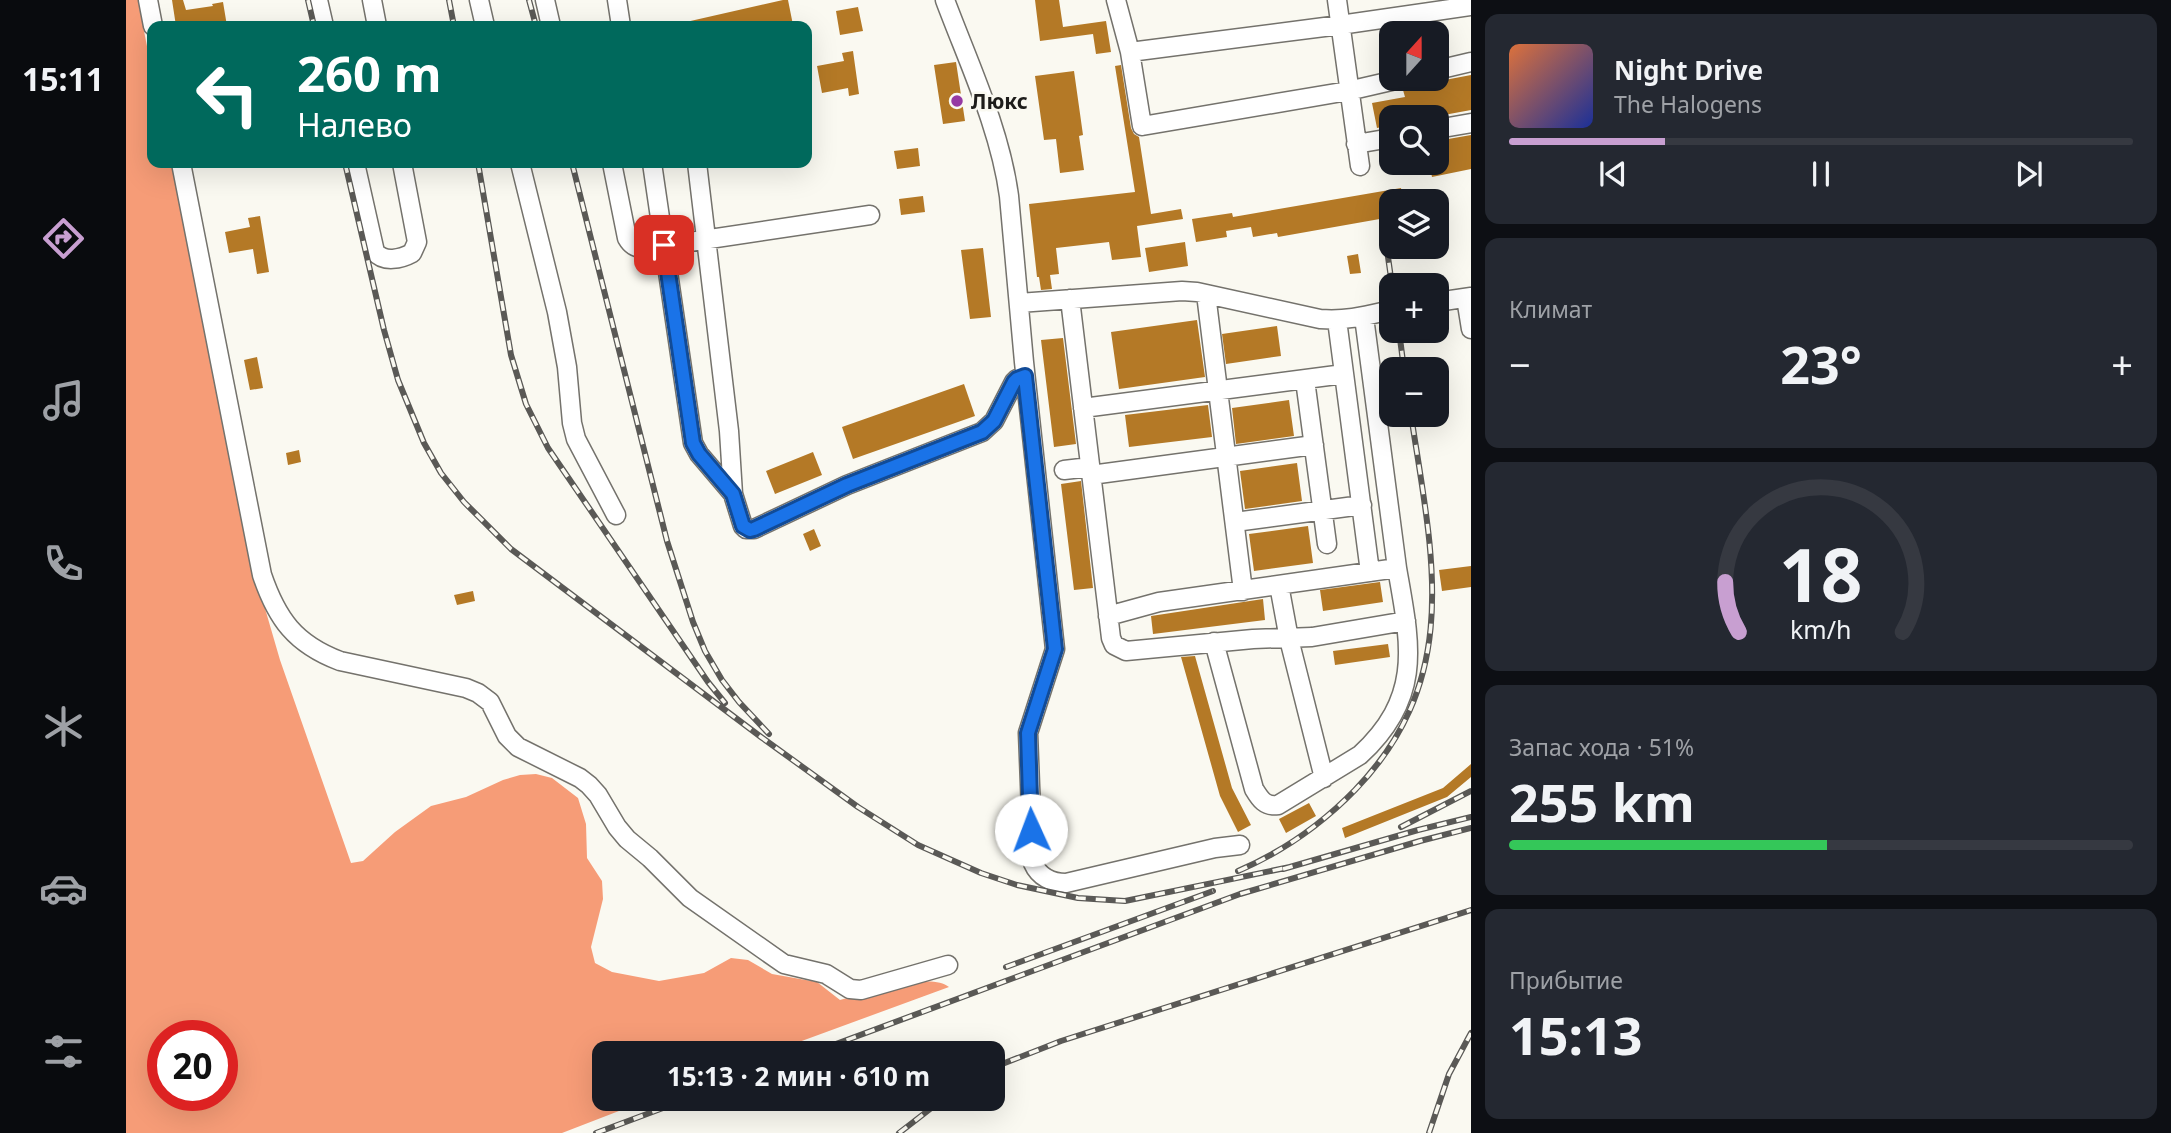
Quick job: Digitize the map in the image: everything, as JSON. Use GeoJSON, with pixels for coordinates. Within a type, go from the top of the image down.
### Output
{"type":"FeatureCollection","features":[{"type":"Feature","properties":{"kind":"street"},"geometry":{"type":"LineString","coordinates":[[148,0],[152,21]]}},
{"type":"Feature","properties":{"kind":"street"},"geometry":{"type":"LineString","coordinates":[[318,0],[323,21]]}},
{"type":"Feature","properties":{"kind":"street"},"geometry":{"type":"LineString","coordinates":[[372,0],[375,21]]}},
{"type":"Feature","properties":{"kind":"street"},"geometry":{"type":"LineString","coordinates":[[479,0],[484,21]]}},
{"type":"Feature","properties":{"kind":"street"},"geometry":{"type":"LineString","coordinates":[[545,0],[550,21]]}},
{"type":"Feature","properties":{"kind":"street"},"geometry":{"type":"LineString","coordinates":[[617,0],[620,21]]}},
{"type":"Feature","properties":{"kind":"street"},"geometry":{"type":"LineString","coordinates":[[945,0],[989,116],[1006,175],[1055,649],[1028,733],[1033,863],[1040,875],[1052,881],[1066,883],[1215,848],[1240,845]]}},
{"type":"Feature","properties":{"kind":"street"},"geometry":{"type":"LineString","coordinates":[[1116,0],[1130,52],[1142,126],[1379,84]]}},
{"type":"Feature","properties":{"kind":"street"},"geometry":{"type":"LineString","coordinates":[[1337,0],[1360,166]]}},
{"type":"Feature","properties":{"kind":"street"},"geometry":{"type":"LineString","coordinates":[[1130,52],[1471,6]]}},
{"type":"Feature","properties":{"kind":"street"},"geometry":{"type":"LineString","coordinates":[[1449,67],[1471,62]]}},
{"type":"Feature","properties":{"kind":"street"},"geometry":{"type":"LineString","coordinates":[[1449,127],[1471,122]]}},
{"type":"Feature","properties":{"kind":"street"},"geometry":{"type":"LineString","coordinates":[[1356,144],[1379,140]]}},
{"type":"Feature","properties":{"kind":"street"},"geometry":{"type":"LineString","coordinates":[[182,168],[262,575],[272,603],[281,619],[294,633],[340,661],[466,688],[478,693],[490,702],[507,736],[518,747],[589,785],[627,839],[650,858],[679,889],[784,964],[826,974],[850,989],[861,990],[948,965]]}},
{"type":"Feature","properties":{"kind":"street"},"geometry":{"type":"LineString","coordinates":[[356,168],[375,252],[382,259],[388,260],[412,253],[417,242],[403,168]]}},
{"type":"Feature","properties":{"kind":"street"},"geometry":{"type":"LineString","coordinates":[[521,168],[557,312],[576,439],[616,515]]}},
{"type":"Feature","properties":{"kind":"street"},"geometry":{"type":"LineString","coordinates":[[613,168],[627,238],[631,244],[643,248],[870,215]]}},
{"type":"Feature","properties":{"kind":"street"},"geometry":{"type":"LineString","coordinates":[[653,168],[693,443],[733,494]]}},
{"type":"Feature","properties":{"kind":"street"},"geometry":{"type":"LineString","coordinates":[[698,168],[729,431],[733,494],[743,526],[754,529],[847,485],[982,432],[994,421],[1014,382],[1025,376]]}},
{"type":"Feature","properties":{"kind":"street"},"geometry":{"type":"LineString","coordinates":[[1019,303],[1182,291],[1337,320],[1379,313]]}},
{"type":"Feature","properties":{"kind":"street"},"geometry":{"type":"LineString","coordinates":[[1206,294],[1243,591]]}},
{"type":"Feature","properties":{"kind":"street"},"geometry":{"type":"LineString","coordinates":[[1449,300],[1468,297],[1471,329]]}},
{"type":"Feature","properties":{"kind":"street"},"geometry":{"type":"LineString","coordinates":[[1070,299],[1111,639],[1119,649],[1126,651],[1214,642],[1289,639],[1406,621]]}},
{"type":"Feature","properties":{"kind":"street"},"geometry":{"type":"LineString","coordinates":[[1214,642],[1254,789],[1266,804],[1278,805],[1360,755],[1372,744],[1398,702],[1407,673],[1409,647],[1364,317]]}},
{"type":"Feature","properties":{"kind":"street"},"geometry":{"type":"LineString","coordinates":[[1337,320],[1370,572]]}},
{"type":"Feature","properties":{"kind":"street"},"geometry":{"type":"LineString","coordinates":[[1083,408],[1345,374]]}},
{"type":"Feature","properties":{"kind":"street"},"geometry":{"type":"LineString","coordinates":[[1305,380],[1327,544]]}},
{"type":"Feature","properties":{"kind":"street"},"geometry":{"type":"LineString","coordinates":[[1064,470],[1091,471],[1314,445]]}},
{"type":"Feature","properties":{"kind":"street"},"geometry":{"type":"LineString","coordinates":[[1235,522],[1362,506]]}},
{"type":"Feature","properties":{"kind":"street"},"geometry":{"type":"LineString","coordinates":[[1108,616],[1159,602],[1397,568]]}},
{"type":"Feature","properties":{"kind":"street"},"geometry":{"type":"LineString","coordinates":[[1279,585],[1289,639],[1324,778]]}},
{"type":"Feature","properties":{"kind":"shaded area"},"geometry":{"type":"Polygon","coordinates":[[[126,0],[138,0],[147,46],[147,168],[173,168],[253,567],[280,660],[351,863],[363,861],[395,832],[431,806],[466,797],[503,780],[536,774],[552,778],[578,798],[586,824],[587,858],[602,881],[603,899],[591,947],[595,963],[612,972],[659,981],[704,973],[731,958],[748,960],[772,974],[817,982],[840,1000],[912,982],[927,981],[949,987],[802,1041],[592,1041],[592,1111],[619,1111],[562,1133],[126,1133],[126,0]]]}},
{"type":"Feature","properties":{"kind":"building"},"geometry":{"type":"Polygon","coordinates":[[[172,0],[183,0],[186,10],[223,2],[226,21],[175,21],[172,0]]]}},
{"type":"Feature","properties":{"kind":"building"},"geometry":{"type":"Polygon","coordinates":[[[788,0],[792,21],[690,21],[788,0]]]}},
{"type":"Feature","properties":{"kind":"building"},"geometry":{"type":"Polygon","coordinates":[[[1035,0],[1059,0],[1063,27],[1106,21],[1111,52],[1096,54],[1093,34],[1040,41],[1035,0]]]}},
{"type":"Feature","properties":{"kind":"building"},"geometry":{"type":"Polygon","coordinates":[[[858,7],[863,31],[840,35],[836,11],[858,7]]]}},
{"type":"Feature","properties":{"kind":"building"},"geometry":{"type":"Polygon","coordinates":[[[853,51],[859,94],[849,96],[848,88],[822,93],[817,66],[844,61],[842,53],[853,51]]]}},
{"type":"Feature","properties":{"kind":"building"},"geometry":{"type":"Polygon","coordinates":[[[956,62],[965,121],[943,124],[934,65],[956,62]]]}},
{"type":"Feature","properties":{"kind":"building"},"geometry":{"type":"Polygon","coordinates":[[[1121,65],[1131,128],[1139,137],[1151,214],[1181,209],[1183,219],[1137,226],[1141,257],[1112,260],[1109,242],[1056,248],[1059,274],[1050,275],[1052,289],[1041,290],[1037,277],[1029,204],[1135,192],[1115,66],[1121,65]]]}},
{"type":"Feature","properties":{"kind":"building"},"geometry":{"type":"Polygon","coordinates":[[[1074,71],[1083,135],[1079,136],[1084,170],[1060,173],[1056,139],[1044,140],[1035,76],[1074,71]]]}},
{"type":"Feature","properties":{"kind":"building"},"geometry":{"type":"Polygon","coordinates":[[[1471,75],[1471,110],[1449,114],[1449,105],[1379,105],[1377,128],[1372,103],[1405,97],[1403,91],[1449,91],[1449,79],[1471,75]]]}},
{"type":"Feature","properties":{"kind":"building"},"geometry":{"type":"Polygon","coordinates":[[[1471,135],[1471,169],[1449,174],[1449,139],[1471,135]]]}},
{"type":"Feature","properties":{"kind":"building"},"geometry":{"type":"Polygon","coordinates":[[[918,148],[920,166],[897,169],[894,151],[918,148]]]}},
{"type":"Feature","properties":{"kind":"building"},"geometry":{"type":"Polygon","coordinates":[[[1379,192],[1379,219],[1278,237],[1277,233],[1253,237],[1251,227],[1226,231],[1227,237],[1196,242],[1192,219],[1232,213],[1233,217],[1379,192]]]}},
{"type":"Feature","properties":{"kind":"building"},"geometry":{"type":"Polygon","coordinates":[[[923,196],[925,212],[901,215],[899,199],[923,196]]]}},
{"type":"Feature","properties":{"kind":"building"},"geometry":{"type":"Polygon","coordinates":[[[260,216],[269,272],[257,274],[253,249],[229,253],[225,232],[250,227],[248,218],[260,216]]]}},
{"type":"Feature","properties":{"kind":"building"},"geometry":{"type":"Polygon","coordinates":[[[1185,242],[1188,266],[1149,272],[1145,248],[1185,242]]]}},
{"type":"Feature","properties":{"kind":"building"},"geometry":{"type":"Polygon","coordinates":[[[983,248],[991,317],[970,319],[961,250],[983,248]]]}},
{"type":"Feature","properties":{"kind":"building"},"geometry":{"type":"Polygon","coordinates":[[[1358,254],[1361,273],[1350,274],[1347,256],[1358,254]]]}},
{"type":"Feature","properties":{"kind":"building"},"geometry":{"type":"Polygon","coordinates":[[[1197,320],[1205,377],[1119,389],[1111,332],[1197,320]]]}},
{"type":"Feature","properties":{"kind":"building"},"geometry":{"type":"Polygon","coordinates":[[[1277,326],[1281,356],[1226,364],[1222,334],[1277,326]]]}},
{"type":"Feature","properties":{"kind":"building"},"geometry":{"type":"Polygon","coordinates":[[[1063,338],[1076,444],[1054,447],[1041,340],[1063,338]]]}},
{"type":"Feature","properties":{"kind":"building"},"geometry":{"type":"Polygon","coordinates":[[[257,357],[263,388],[250,390],[244,360],[257,357]]]}},
{"type":"Feature","properties":{"kind":"building"},"geometry":{"type":"Polygon","coordinates":[[[964,384],[975,416],[853,459],[842,427],[964,384]]]}},
{"type":"Feature","properties":{"kind":"building"},"geometry":{"type":"Polygon","coordinates":[[[1289,400],[1294,436],[1236,444],[1232,408],[1289,400]]]}},
{"type":"Feature","properties":{"kind":"building"},"geometry":{"type":"Polygon","coordinates":[[[1208,405],[1212,437],[1129,447],[1125,415],[1208,405]]]}},
{"type":"Feature","properties":{"kind":"building"},"geometry":{"type":"Polygon","coordinates":[[[299,450],[301,462],[288,465],[286,453],[299,450]]]}},
{"type":"Feature","properties":{"kind":"building"},"geometry":{"type":"Polygon","coordinates":[[[813,452],[822,475],[775,494],[766,471],[813,452]]]}},
{"type":"Feature","properties":{"kind":"building"},"geometry":{"type":"Polygon","coordinates":[[[1297,463],[1302,501],[1245,509],[1240,471],[1297,463]]]}},
{"type":"Feature","properties":{"kind":"building"},"geometry":{"type":"Polygon","coordinates":[[[1081,481],[1093,588],[1074,590],[1061,484],[1081,481]]]}},
{"type":"Feature","properties":{"kind":"building"},"geometry":{"type":"Polygon","coordinates":[[[1308,526],[1313,563],[1254,571],[1249,534],[1308,526]]]}},
{"type":"Feature","properties":{"kind":"building"},"geometry":{"type":"Polygon","coordinates":[[[814,529],[821,546],[810,551],[803,534],[814,529]]]}},
{"type":"Feature","properties":{"kind":"building"},"geometry":{"type":"Polygon","coordinates":[[[1471,566],[1471,587],[1442,591],[1439,570],[1471,566]]]}},
{"type":"Feature","properties":{"kind":"building"},"geometry":{"type":"Polygon","coordinates":[[[1380,582],[1383,602],[1323,611],[1320,590],[1380,582]]]}},
{"type":"Feature","properties":{"kind":"building"},"geometry":{"type":"Polygon","coordinates":[[[473,591],[475,601],[457,605],[454,595],[473,591]]]}},
{"type":"Feature","properties":{"kind":"building"},"geometry":{"type":"Polygon","coordinates":[[[1263,599],[1265,620],[1153,634],[1151,616],[1263,599]]]}},
{"type":"Feature","properties":{"kind":"building"},"geometry":{"type":"Polygon","coordinates":[[[1388,644],[1390,657],[1335,665],[1333,651],[1388,644]]]}},
{"type":"Feature","properties":{"kind":"building"},"geometry":{"type":"Polygon","coordinates":[[[1195,656],[1232,788],[1251,825],[1238,832],[1220,796],[1181,657],[1195,656]]]}},
{"type":"Feature","properties":{"kind":"building"},"geometry":{"type":"Polygon","coordinates":[[[1471,764],[1471,777],[1447,797],[1345,838],[1342,828],[1443,788],[1471,764]]]}},
{"type":"Feature","properties":{"kind":"building"},"geometry":{"type":"Polygon","coordinates":[[[1309,803],[1316,816],[1286,833],[1279,819],[1309,803]]]}},
{"type":"Feature","properties":{"kind":"railway"},"geometry":{"type":"LineString","coordinates":[[308,0],[313,21]]}},
{"type":"Feature","properties":{"kind":"railway"},"geometry":{"type":"LineString","coordinates":[[449,0],[453,21]]}},
{"type":"Feature","properties":{"kind":"railway"},"geometry":{"type":"LineString","coordinates":[[529,0],[535,21]]}},
{"type":"Feature","properties":{"kind":"railway"},"geometry":{"type":"LineString","coordinates":[[346,168],[398,380],[424,443],[441,473],[464,502],[511,549],[761,737],[858,807],[918,845],[981,873],[1017,885],[1078,898],[1125,901],[1290,867]]}},
{"type":"Feature","properties":{"kind":"railway"},"geometry":{"type":"LineString","coordinates":[[479,168],[511,355],[526,404],[548,448],[725,703]]}},
{"type":"Feature","properties":{"kind":"railway"},"geometry":{"type":"LineString","coordinates":[[573,168],[667,541],[693,622],[705,651],[722,680],[769,734]]}},
{"type":"Feature","properties":{"kind":"railway"},"geometry":{"type":"LineString","coordinates":[[1388,259],[1390,273]]}},
{"type":"Feature","properties":{"kind":"railway"},"geometry":{"type":"LineString","coordinates":[[1401,343],[1402,357]]}},
{"type":"Feature","properties":{"kind":"railway"},"geometry":{"type":"LineString","coordinates":[[1238,871],[1300,836],[1342,803],[1390,747],[1413,703],[1426,658],[1432,612],[1426,516],[1413,427]]}},
{"type":"Feature","properties":{"kind":"railway"},"geometry":{"type":"LineString","coordinates":[[1401,827],[1471,791]]}},
{"type":"Feature","properties":{"kind":"railway"},"geometry":{"type":"LineString","coordinates":[[1283,869],[1471,817]]}},
{"type":"Feature","properties":{"kind":"railway"},"geometry":{"type":"LineString","coordinates":[[844,1041],[1240,894],[1471,828]]}},
{"type":"Feature","properties":{"kind":"railway"},"geometry":{"type":"LineString","coordinates":[[1006,967],[1213,891]]}},
{"type":"Feature","properties":{"kind":"railway"},"geometry":{"type":"LineString","coordinates":[[1005,1063],[1061,1041],[1471,910]]}},
{"type":"Feature","properties":{"kind":"railway"},"geometry":{"type":"LineString","coordinates":[[1429,1133],[1449,1074],[1471,1033]]}},
{"type":"Feature","properties":{"kind":"railway"},"geometry":{"type":"LineString","coordinates":[[596,1133],[655,1111]]}},
{"type":"Feature","properties":{"kind":"railway"},"geometry":{"type":"LineString","coordinates":[[899,1133],[927,1111]]}},
{"type":"Feature","properties":{"kind":"place","name":"Люкс"},"geometry":{"type":"Point","coordinates":[957,101]}},
{"type":"Feature","properties":{"kind":"route"},"geometry":{"type":"LineString","coordinates":[[664,245],[693,443],[695,449],[733,494],[743,526],[750,530],[847,485],[982,432],[994,421],[1014,382],[1025,376],[1055,649],[1028,733],[1031,830]]}}]}
